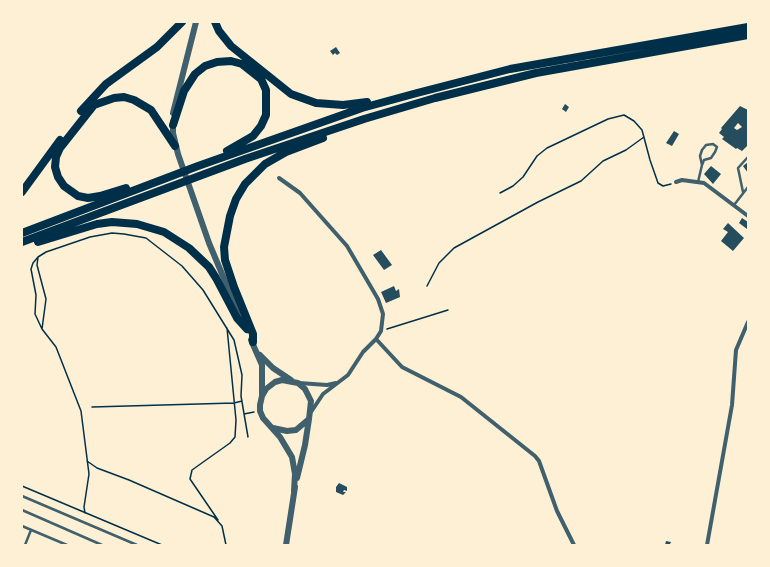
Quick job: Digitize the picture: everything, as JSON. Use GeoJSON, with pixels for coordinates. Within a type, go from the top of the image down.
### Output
{"type":"FeatureCollection","features":[{"type":"Feature","properties":{"kind":"highway"},"geometry":{"type":"LineString","coordinates":[[22,192],[79,113],[99,91],[122,71],[157,47],[182,22]]}},
{"type":"Feature","properties":{"kind":"highway"},"geometry":{"type":"LineString","coordinates":[[216,22],[225,38],[237,52],[284,89],[308,101],[343,105],[360,104],[408,92],[417,93]]}},
{"type":"Feature","properties":{"kind":"highway"},"geometry":{"type":"LineString","coordinates":[[22,232],[198,166],[362,108],[510,69],[748,27]]}},
{"type":"Feature","properties":{"kind":"highway"},"geometry":{"type":"LineString","coordinates":[[22,243],[246,159],[364,118],[494,82],[748,35]]}},
{"type":"Feature","properties":{"kind":"highway"},"geometry":{"type":"LineString","coordinates":[[173,125],[187,84],[195,74],[205,66],[217,62],[231,61],[242,64],[261,79],[266,90],[267,103],[266,115],[261,126],[253,136],[242,144],[204,161],[198,166]]}},
{"type":"Feature","properties":{"kind":"highway"},"geometry":{"type":"LineString","coordinates":[[163,180],[151,180],[100,196],[88,198],[78,196],[64,186],[58,177],[55,167],[56,157],[60,148],[91,108],[103,100],[124,97],[134,100],[151,110],[175,146]]}},
{"type":"Feature","properties":{"kind":"highway"},"geometry":{"type":"LineString","coordinates":[[252,342],[253,334],[225,260],[227,231],[236,199],[254,173],[277,157],[286,152],[341,131],[364,118]]}},
{"type":"Feature","properties":{"kind":"highway"},"geometry":{"type":"LineString","coordinates":[[22,243],[31,244],[97,224],[112,222],[137,224],[164,232],[189,248],[209,267],[237,318],[247,330]]}},
{"type":"Feature","properties":{"kind":"street"},"geometry":{"type":"LineString","coordinates":[[196,22],[176,101],[173,125],[175,146],[209,243],[257,352],[262,372],[262,396],[260,411],[266,423],[273,428],[286,444],[292,457],[295,474],[294,491]]}},
{"type":"Feature","properties":{"kind":"street"},"geometry":{"type":"LineString","coordinates":[[279,178],[300,193],[347,246],[382,308],[383,320],[381,331],[376,339],[363,352],[342,381],[323,394],[311,412],[294,491],[286,545]]}},
{"type":"Feature","properties":{"kind":"street"},"geometry":{"type":"LineString","coordinates":[[676,182],[682,180],[704,183],[748,216]]}},
{"type":"Feature","properties":{"kind":"street"},"geometry":{"type":"LineString","coordinates":[[708,545],[732,405],[736,350],[748,322]]}},
{"type":"Feature","properties":{"kind":"street"},"geometry":{"type":"LineString","coordinates":[[376,339],[402,366],[462,397],[535,456],[539,461],[557,511],[574,545]]}},
{"type":"Feature","properties":{"kind":"street"},"geometry":{"type":"LineString","coordinates":[[257,352],[273,368],[305,389],[309,395],[311,412]]}},
{"type":"Feature","properties":{"kind":"street"},"geometry":{"type":"LineString","coordinates":[[262,396],[266,389],[275,382],[326,385],[342,381]]}},
{"type":"Feature","properties":{"kind":"street"},"geometry":{"type":"LineString","coordinates":[[273,428],[288,432],[296,430],[309,419]]}},
{"type":"Feature","properties":{"kind":"lane"},"geometry":{"type":"LineString","coordinates":[[698,182],[704,160],[711,158],[715,152],[716,147],[713,144],[706,145],[702,150],[700,156],[702,165]]}},
{"type":"Feature","properties":{"kind":"lane"},"geometry":{"type":"LineString","coordinates":[[743,192],[738,168],[748,158]]}},
{"type":"Feature","properties":{"kind":"lane"},"geometry":{"type":"LineString","coordinates":[[734,205],[743,192],[748,188]]}},
{"type":"Feature","properties":{"kind":"lane"},"geometry":{"type":"LineString","coordinates":[[22,496],[137,545]]}},
{"type":"Feature","properties":{"kind":"lane"},"geometry":{"type":"LineString","coordinates":[[22,510],[102,545]]}},
{"type":"Feature","properties":{"kind":"lane"},"geometry":{"type":"LineString","coordinates":[[22,526],[67,545]]}},
{"type":"Feature","properties":{"kind":"lane"},"geometry":{"type":"LineString","coordinates":[[25,545],[31,530]]}},
{"type":"Feature","properties":{"kind":"path"},"geometry":{"type":"LineString","coordinates":[[500,194],[513,186],[522,177],[537,156],[547,148],[608,119],[624,115],[630,117],[639,125],[658,183],[666,186],[676,182]]}},
{"type":"Feature","properties":{"kind":"path"},"geometry":{"type":"LineString","coordinates":[[427,286],[439,263],[454,248],[538,202],[581,181],[603,161],[619,154],[644,137]]}},
{"type":"Feature","properties":{"kind":"path"},"geometry":{"type":"LineString","coordinates":[[86,513],[84,507],[89,474],[81,412],[56,348],[42,329],[35,314],[36,295],[31,270],[33,263],[38,257],[46,252],[101,234],[124,234],[140,236],[155,244],[182,266],[202,290],[234,340],[242,375],[242,400],[248,436]]}},
{"type":"Feature","properties":{"kind":"path"},"geometry":{"type":"LineString","coordinates":[[38,257],[37,265],[46,299],[42,329]]}},
{"type":"Feature","properties":{"kind":"path"},"geometry":{"type":"LineString","coordinates":[[381,331],[448,310]]}},
{"type":"Feature","properties":{"kind":"path"},"geometry":{"type":"LineString","coordinates":[[226,326],[237,428],[235,436],[230,443],[192,470],[190,474],[190,479],[193,486],[218,520],[225,533],[226,545]]}},
{"type":"Feature","properties":{"kind":"path"},"geometry":{"type":"LineString","coordinates":[[92,407],[234,403],[242,400]]}},
{"type":"Feature","properties":{"kind":"path"},"geometry":{"type":"LineString","coordinates":[[244,414],[260,411]]}},
{"type":"Feature","properties":{"kind":"path"},"geometry":{"type":"LineString","coordinates":[[87,461],[97,468],[129,480],[218,520]]}},
{"type":"Feature","properties":{"kind":"path"},"geometry":{"type":"LineString","coordinates":[[22,486],[162,545]]}},
{"type":"Feature","properties":{"kind":"building"},"geometry":{"type":"Polygon","coordinates":[[[336,47],[340,53],[337,55],[335,53],[333,55],[330,51],[336,47]]]}},
{"type":"Feature","properties":{"kind":"building"},"geometry":{"type":"Polygon","coordinates":[[[565,104],[569,107],[566,112],[562,109],[565,104]]]}},
{"type":"Feature","properties":{"kind":"building"},"geometry":{"type":"Polygon","coordinates":[[[740,106],[748,110],[748,145],[742,151],[737,148],[736,149],[722,139],[724,137],[719,133],[722,129],[721,128],[740,106]],[[738,123],[734,128],[737,130],[742,127],[738,123]]]}},
{"type":"Feature","properties":{"kind":"building"},"geometry":{"type":"Polygon","coordinates":[[[674,131],[679,134],[672,146],[666,143],[674,131]]]}},
{"type":"Feature","properties":{"kind":"building"},"geometry":{"type":"Polygon","coordinates":[[[748,162],[748,173],[743,166],[748,162]]]}},
{"type":"Feature","properties":{"kind":"building"},"geometry":{"type":"Polygon","coordinates":[[[711,166],[721,174],[713,184],[704,174],[711,166]]]}},
{"type":"Feature","properties":{"kind":"building"},"geometry":{"type":"Polygon","coordinates":[[[742,218],[748,222],[747,229],[739,223],[742,218]]]}},
{"type":"Feature","properties":{"kind":"building"},"geometry":{"type":"Polygon","coordinates":[[[728,223],[744,238],[733,251],[721,241],[728,232],[723,229],[728,223]]]}},
{"type":"Feature","properties":{"kind":"building"},"geometry":{"type":"Polygon","coordinates":[[[381,250],[392,265],[384,270],[373,255],[381,250]]]}},
{"type":"Feature","properties":{"kind":"building"},"geometry":{"type":"Polygon","coordinates":[[[394,286],[396,291],[399,289],[400,297],[386,303],[381,292],[394,286]]]}},
{"type":"Feature","properties":{"kind":"building"},"geometry":{"type":"Polygon","coordinates":[[[339,483],[347,487],[347,491],[344,490],[343,492],[346,492],[343,495],[336,492],[336,487],[339,483]]]}},
{"type":"Feature","properties":{"kind":"building"},"geometry":{"type":"Polygon","coordinates":[[[666,541],[671,542],[670,544],[674,545],[665,545],[666,541]]]}}]}
